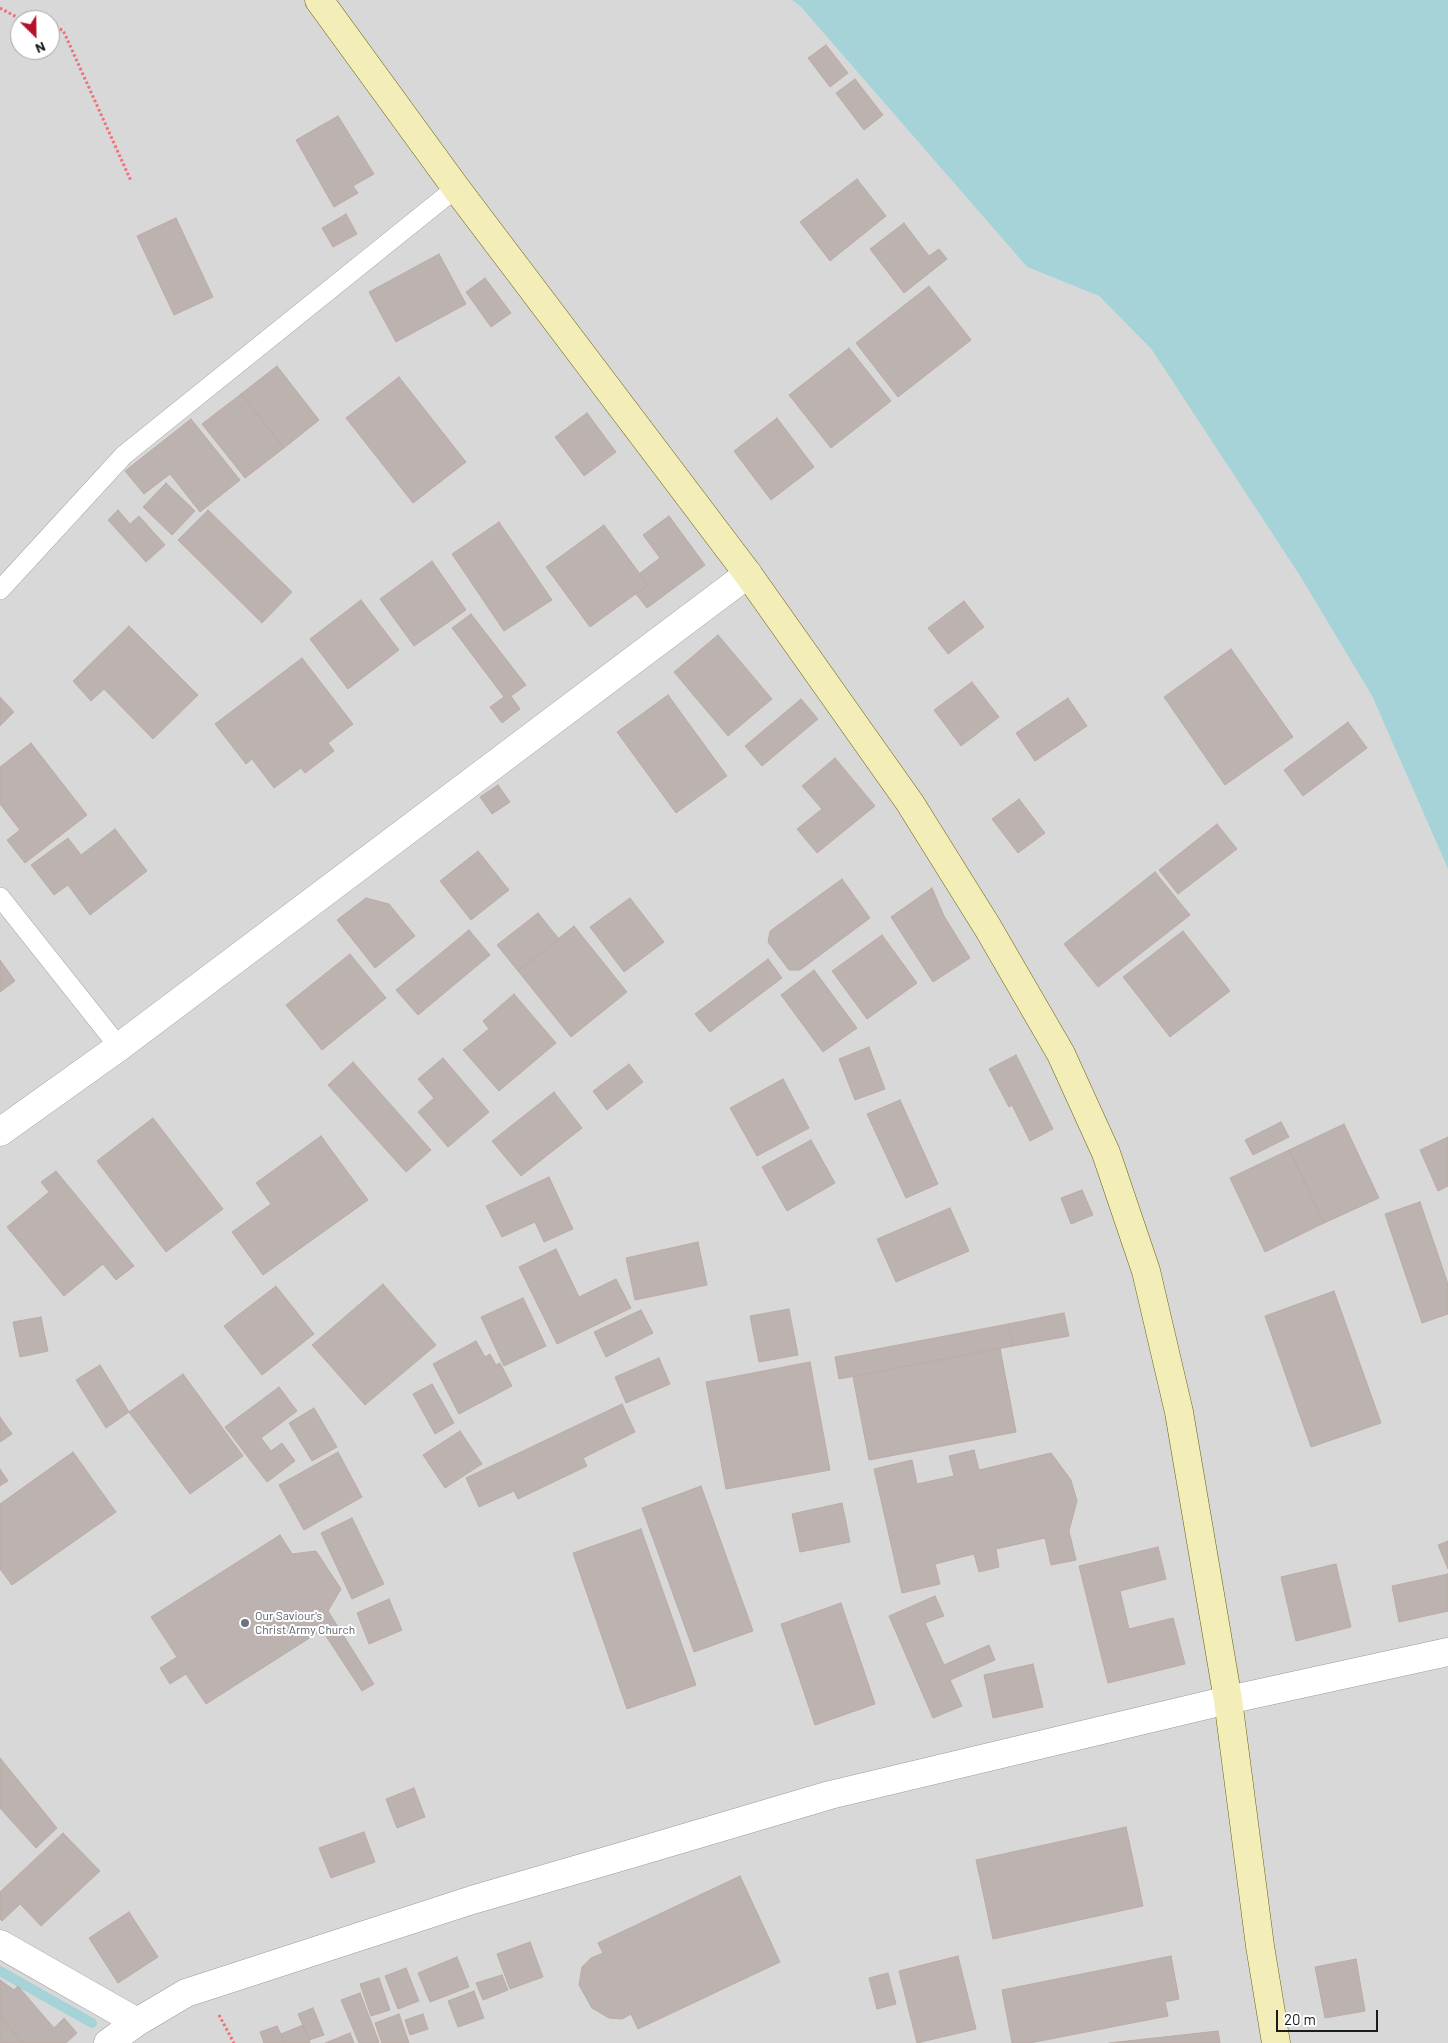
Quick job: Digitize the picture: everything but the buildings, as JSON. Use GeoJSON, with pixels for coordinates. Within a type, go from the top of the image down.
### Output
{"type":"FeatureCollection","features":[{"type":"Feature","properties":{"kind":"street"},"geometry":{"type":"LineString","coordinates":[[319,0],[456,188],[748,574],[910,804],[988,928],[1061,1054],[1106,1153],[1146,1271],[1180,1412],[1228,1700],[1260,1946],[1276,2043]]}},
{"type":"Feature","properties":{"kind":"street"},"geometry":{"type":"LineString","coordinates":[[0,1132],[119,1047],[748,574]]}},
{"type":"Feature","properties":{"kind":"street"},"geometry":{"type":"LineString","coordinates":[[108,2043],[137,2022],[186,1993],[481,1897],[830,1795],[1228,1700],[1448,1652]]}},
{"type":"Feature","properties":{"kind":"street"},"geometry":{"type":"LineString","coordinates":[[0,1944],[137,2022]]}},
{"type":"Feature","properties":{"kind":"lane"},"geometry":{"type":"LineString","coordinates":[[0,590],[124,455],[456,188]]}},
{"type":"Feature","properties":{"kind":"lane"},"geometry":{"type":"LineString","coordinates":[[0,897],[119,1047]]}},
{"type":"Feature","properties":{"kind":"path"},"geometry":{"type":"LineString","coordinates":[[60,29],[63,30],[131,181]]}},
{"type":"Feature","properties":{"kind":"shaded area"},"geometry":{"type":"Polygon","coordinates":[[[0,0],[792,0],[800,6],[1027,267],[1099,296],[1152,350],[1300,576],[1372,696],[1448,869],[1448,2043],[0,2043],[0,0]]]}},
{"type":"Feature","properties":{"kind":"water"},"geometry":{"type":"Polygon","coordinates":[[[792,0],[1448,0],[1448,869],[1372,696],[1300,576],[1152,350],[1099,296],[1027,267],[800,6],[792,0]]]}},
{"type":"Feature","properties":{"kind":"waterway"},"geometry":{"type":"LineString","coordinates":[[0,1971],[92,2023]]}},
{"type":"Feature","properties":{"kind":"place","name":"Our Saviour's Christ Army Church"},"geometry":{"type":"Point","coordinates":[245,1623]}}]}
